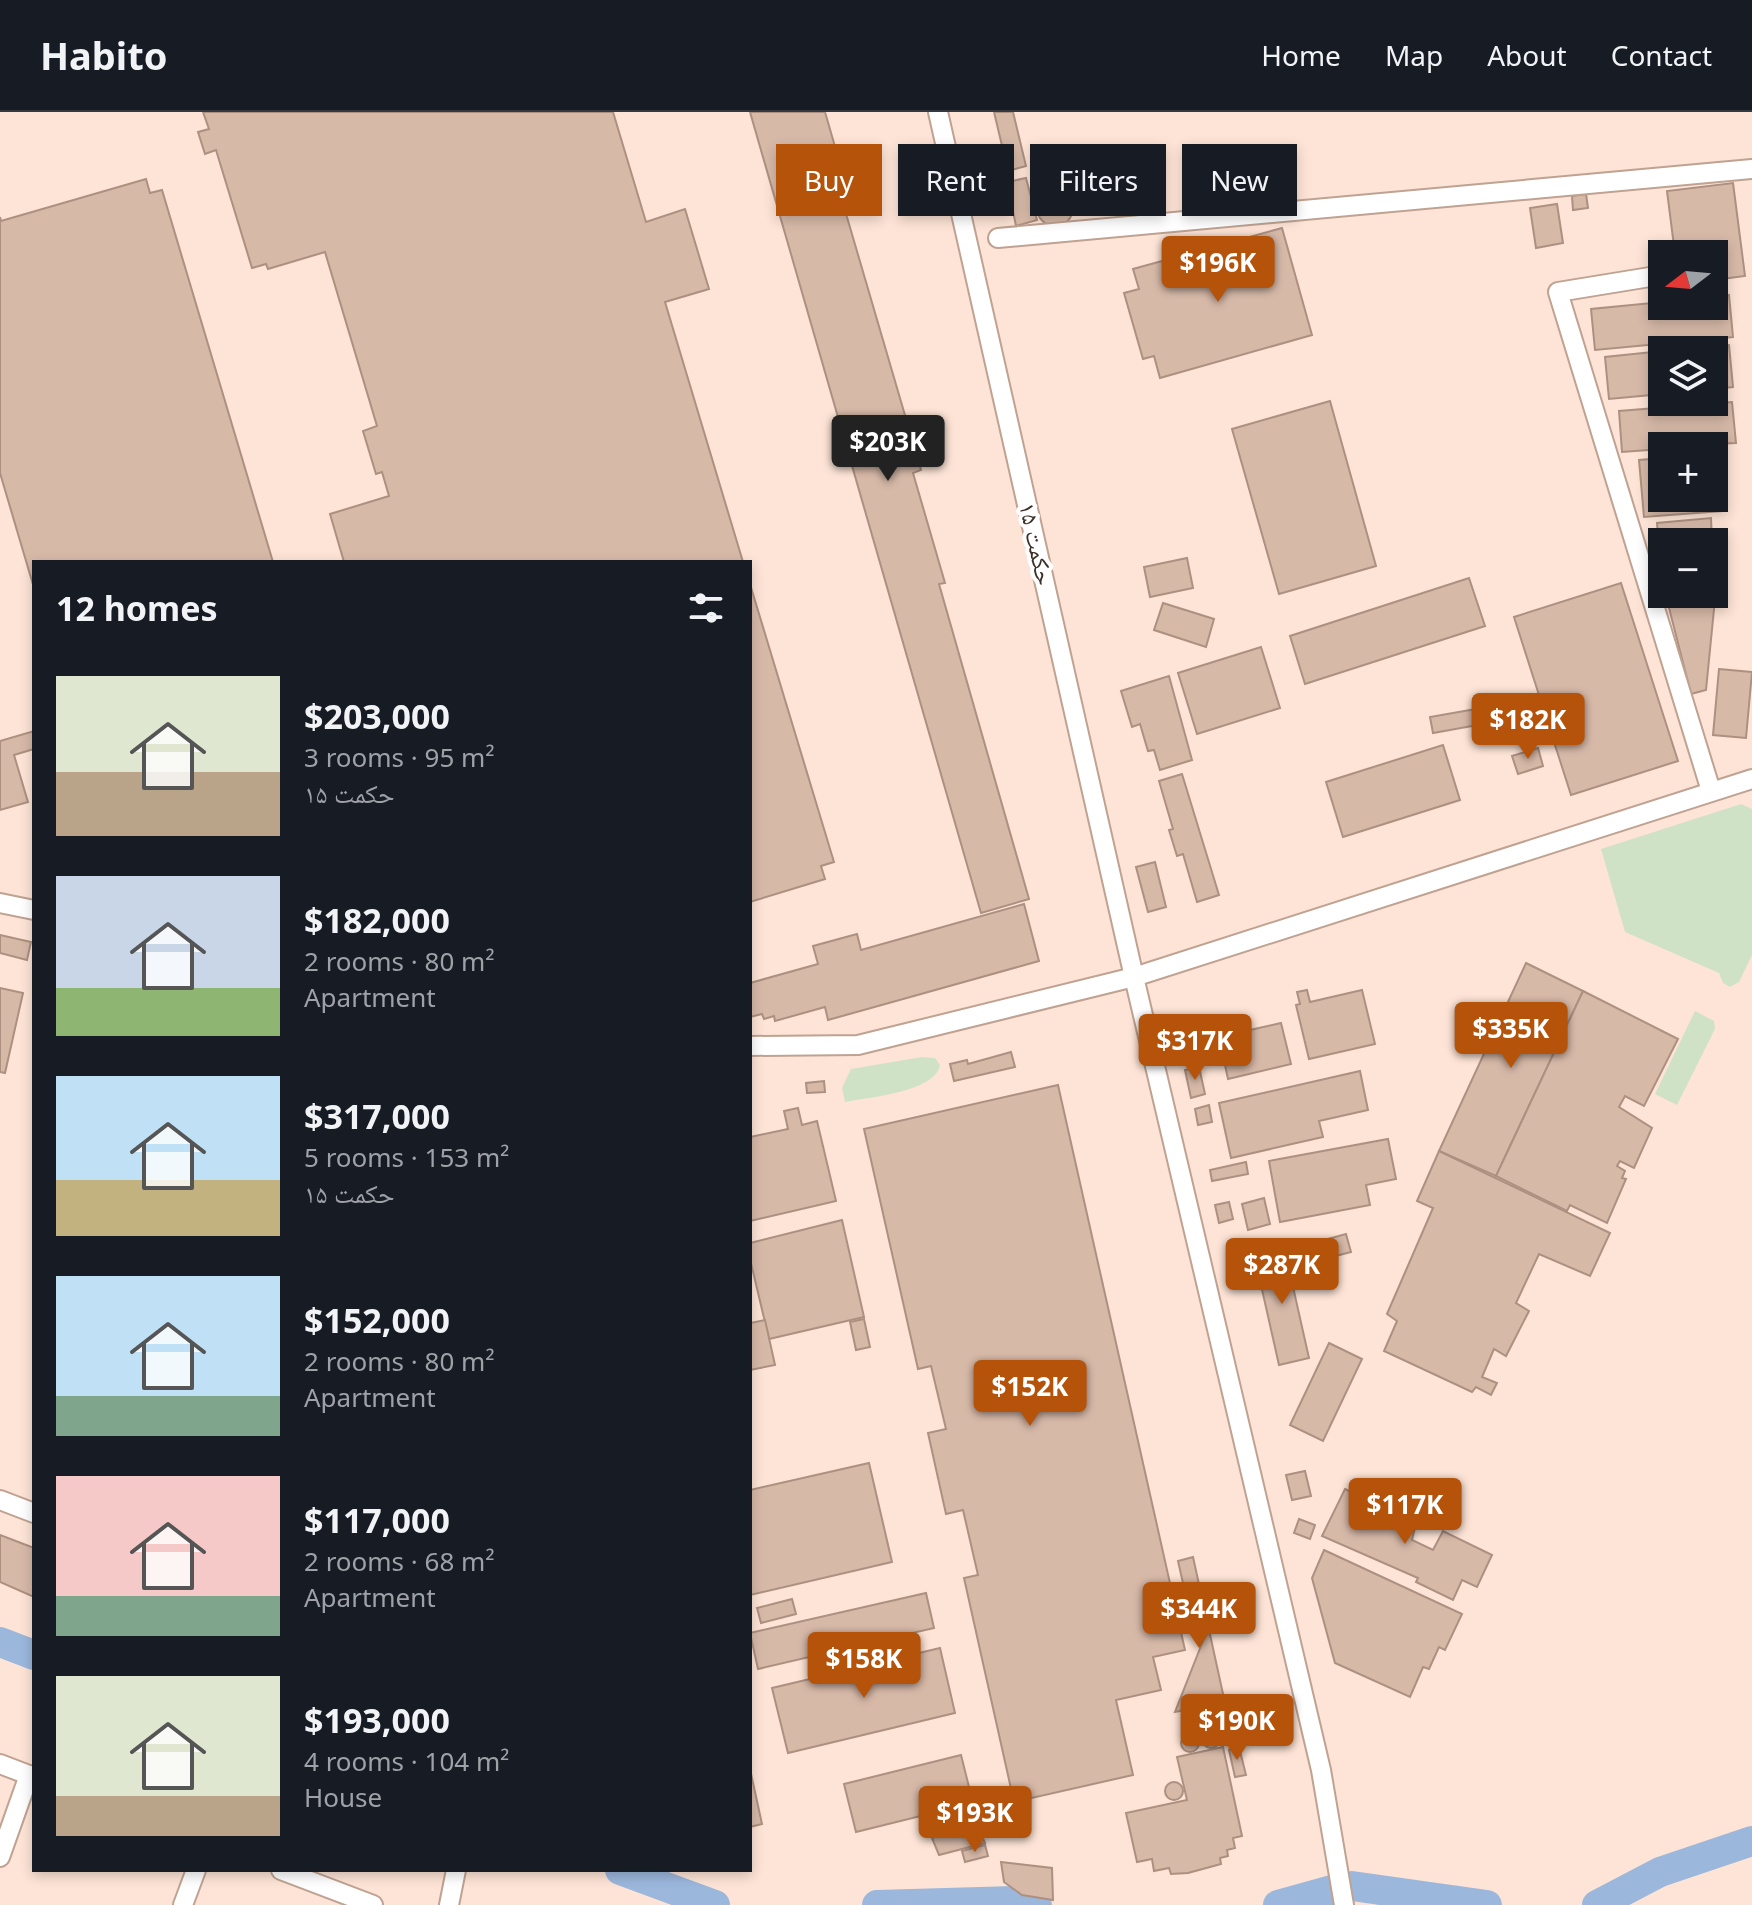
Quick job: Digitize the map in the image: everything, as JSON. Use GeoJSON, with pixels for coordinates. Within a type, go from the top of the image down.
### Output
{"type":"FeatureCollection","features":[{"type":"Feature","properties":{"kind":"street","name":"حکمت ۱۵"},"geometry":{"type":"LineString","coordinates":[[938,112],[1134,977],[1321,1770],[1344,1905]]}},
{"type":"Feature","properties":{"kind":"street"},"geometry":{"type":"LineString","coordinates":[[998,238],[1752,169]]}},
{"type":"Feature","properties":{"kind":"street"},"geometry":{"type":"LineString","coordinates":[[1648,277],[1558,292],[1711,791]]}},
{"type":"Feature","properties":{"kind":"street"},"geometry":{"type":"LineString","coordinates":[[752,1046],[858,1045],[1134,977],[1752,779]]}},
{"type":"Feature","properties":{"kind":"street"},"geometry":{"type":"LineString","coordinates":[[0,903],[32,910]]}},
{"type":"Feature","properties":{"kind":"street"},"geometry":{"type":"LineString","coordinates":[[0,1500],[32,1512]]}},
{"type":"Feature","properties":{"kind":"street"},"geometry":{"type":"LineString","coordinates":[[0,1764],[32,1776],[0,1857]]}},
{"type":"Feature","properties":{"kind":"street"},"geometry":{"type":"LineString","coordinates":[[183,1905],[195,1872]]}},
{"type":"Feature","properties":{"kind":"street"},"geometry":{"type":"LineString","coordinates":[[286,1872],[373,1905]]}},
{"type":"Feature","properties":{"kind":"street"},"geometry":{"type":"LineString","coordinates":[[449,1905],[456,1872]]}},
{"type":"Feature","properties":{"kind":"green space"},"geometry":{"type":"Polygon","coordinates":[[[1741,804],[1752,809],[1752,955],[1739,982],[1730,987],[1723,983],[1719,973],[1625,932],[1601,849],[1741,804]]]}},
{"type":"Feature","properties":{"kind":"green space"},"geometry":{"type":"Polygon","coordinates":[[[1695,1011],[1714,1021],[1715,1029],[1677,1105],[1655,1094],[1695,1011]]]}},
{"type":"Feature","properties":{"kind":"green space"},"geometry":{"type":"Polygon","coordinates":[[[922,1057],[935,1058],[940,1065],[936,1074],[927,1081],[900,1092],[845,1102],[842,1088],[851,1069],[922,1057]]]}},
{"type":"Feature","properties":{"kind":"building"},"geometry":{"type":"Polygon","coordinates":[[[203,112],[613,112],[646,222],[685,209],[709,289],[665,302],[742,560],[343,560],[330,514],[389,496],[382,472],[376,474],[363,431],[377,426],[325,252],[268,269],[266,264],[252,268],[216,150],[205,154],[198,132],[209,129],[203,112]]]}},
{"type":"Feature","properties":{"kind":"building"},"geometry":{"type":"Polygon","coordinates":[[[750,112],[825,112],[834,144],[776,144],[776,202],[750,112]]]}},
{"type":"Feature","properties":{"kind":"building"},"geometry":{"type":"Polygon","coordinates":[[[994,112],[1013,112],[1026,166],[1014,169],[1014,144],[1002,144],[994,112]]]}},
{"type":"Feature","properties":{"kind":"building"},"geometry":{"type":"Polygon","coordinates":[[[1026,178],[1030,216],[1036,216],[1037,220],[1016,226],[1014,181],[1026,178]]]}},
{"type":"Feature","properties":{"kind":"building"},"geometry":{"type":"Polygon","coordinates":[[[146,179],[150,193],[162,190],[272,560],[32,560],[32,581],[0,473],[0,217],[1,221],[146,179]]]}},
{"type":"Feature","properties":{"kind":"building"},"geometry":{"type":"Polygon","coordinates":[[[1733,183],[1745,276],[1728,278],[1728,240],[1673,240],[1667,191],[1733,183]]]}},
{"type":"Feature","properties":{"kind":"building"},"geometry":{"type":"Polygon","coordinates":[[[1586,194],[1588,208],[1573,210],[1572,196],[1586,194]]]}},
{"type":"Feature","properties":{"kind":"building"},"geometry":{"type":"Polygon","coordinates":[[[1557,204],[1563,243],[1536,248],[1530,208],[1557,204]]]}},
{"type":"Feature","properties":{"kind":"building"},"geometry":{"type":"Polygon","coordinates":[[[780,216],[847,216],[921,470],[913,473],[945,583],[939,584],[1029,899],[981,913],[780,216]]]}},
{"type":"Feature","properties":{"kind":"building"},"geometry":{"type":"Polygon","coordinates":[[[1039,216],[1071,216],[1062,225],[1048,225],[1039,216]]]}},
{"type":"Feature","properties":{"kind":"building"},"geometry":{"type":"Polygon","coordinates":[[[1282,228],[1312,335],[1160,378],[1154,356],[1143,359],[1124,293],[1139,289],[1133,269],[1282,228]]]}},
{"type":"Feature","properties":{"kind":"building"},"geometry":{"type":"Polygon","coordinates":[[[1728,295],[1733,337],[1648,336],[1648,345],[1595,350],[1591,309],[1648,303],[1648,320],[1728,320],[1728,295]]]}},
{"type":"Feature","properties":{"kind":"building"},"geometry":{"type":"Polygon","coordinates":[[[1728,345],[1733,387],[1728,388],[1728,345]]]}},
{"type":"Feature","properties":{"kind":"building"},"geometry":{"type":"Polygon","coordinates":[[[1648,352],[1648,395],[1609,399],[1605,357],[1648,352]]]}},
{"type":"Feature","properties":{"kind":"building"},"geometry":{"type":"Polygon","coordinates":[[[1330,401],[1376,566],[1279,594],[1232,429],[1330,401]]]}},
{"type":"Feature","properties":{"kind":"building"},"geometry":{"type":"Polygon","coordinates":[[[1728,402],[1732,402],[1736,443],[1728,443],[1728,432],[1648,432],[1648,450],[1622,452],[1619,411],[1648,409],[1648,416],[1728,416],[1728,402]]]}},
{"type":"Feature","properties":{"kind":"building"},"geometry":{"type":"Polygon","coordinates":[[[1648,459],[1648,512],[1709,512],[1644,517],[1639,460],[1648,459]]]}},
{"type":"Feature","properties":{"kind":"building"},"geometry":{"type":"Polygon","coordinates":[[[1711,518],[1711,528],[1657,528],[1657,523],[1711,518]]]}},
{"type":"Feature","properties":{"kind":"building"},"geometry":{"type":"Polygon","coordinates":[[[1187,558],[1193,588],[1150,597],[1144,567],[1187,558]]]}},
{"type":"Feature","properties":{"kind":"building"},"geometry":{"type":"Polygon","coordinates":[[[1469,578],[1485,626],[1305,684],[1290,636],[1469,578]]]}},
{"type":"Feature","properties":{"kind":"building"},"geometry":{"type":"Polygon","coordinates":[[[1621,583],[1678,761],[1571,795],[1514,617],[1621,583]]]}},
{"type":"Feature","properties":{"kind":"building"},"geometry":{"type":"Polygon","coordinates":[[[752,591],[834,862],[821,866],[825,879],[752,901],[752,591]]]}},
{"type":"Feature","properties":{"kind":"building"},"geometry":{"type":"Polygon","coordinates":[[[1163,603],[1214,619],[1206,647],[1154,630],[1163,603]]]}},
{"type":"Feature","properties":{"kind":"building"},"geometry":{"type":"Polygon","coordinates":[[[1669,608],[1714,608],[1706,690],[1691,694],[1669,608]]]}},
{"type":"Feature","properties":{"kind":"building"},"geometry":{"type":"Polygon","coordinates":[[[1261,647],[1280,708],[1197,734],[1178,673],[1261,647]]]}},
{"type":"Feature","properties":{"kind":"building"},"geometry":{"type":"Polygon","coordinates":[[[1719,669],[1752,672],[1746,738],[1713,735],[1719,669]]]}},
{"type":"Feature","properties":{"kind":"building"},"geometry":{"type":"Polygon","coordinates":[[[1169,676],[1192,760],[1160,770],[1154,750],[1148,751],[1140,724],[1132,727],[1121,691],[1169,676]]]}},
{"type":"Feature","properties":{"kind":"building"},"geometry":{"type":"Polygon","coordinates":[[[1476,709],[1478,725],[1433,733],[1430,717],[1476,709]]]}},
{"type":"Feature","properties":{"kind":"building"},"geometry":{"type":"Polygon","coordinates":[[[32,732],[32,750],[14,755],[28,802],[0,810],[0,741],[32,732]]]}},
{"type":"Feature","properties":{"kind":"building"},"geometry":{"type":"Polygon","coordinates":[[[1443,745],[1460,800],[1343,837],[1326,782],[1443,745]]]}},
{"type":"Feature","properties":{"kind":"building"},"geometry":{"type":"Polygon","coordinates":[[[1538,748],[1543,766],[1518,774],[1512,756],[1538,748]]]}},
{"type":"Feature","properties":{"kind":"building"},"geometry":{"type":"Polygon","coordinates":[[[1182,774],[1219,895],[1197,902],[1183,854],[1177,856],[1169,830],[1173,829],[1159,781],[1182,774]]]}},
{"type":"Feature","properties":{"kind":"building"},"geometry":{"type":"Polygon","coordinates":[[[1155,862],[1166,907],[1148,912],[1136,867],[1155,862]]]}},
{"type":"Feature","properties":{"kind":"building"},"geometry":{"type":"Polygon","coordinates":[[[1024,904],[1039,961],[828,1020],[825,1007],[775,1021],[774,1016],[764,1019],[762,1014],[752,1016],[752,982],[818,964],[813,946],[857,934],[861,950],[1024,904]]]}},
{"type":"Feature","properties":{"kind":"building"},"geometry":{"type":"Polygon","coordinates":[[[0,935],[31,942],[27,960],[0,953],[0,935]]]}},
{"type":"Feature","properties":{"kind":"building"},"geometry":{"type":"Polygon","coordinates":[[[1526,963],[1583,991],[1496,1176],[1439,1151],[1526,963]]]}},
{"type":"Feature","properties":{"kind":"building"},"geometry":{"type":"Polygon","coordinates":[[[0,988],[23,993],[5,1073],[0,1072],[0,988]]]}},
{"type":"Feature","properties":{"kind":"building"},"geometry":{"type":"Polygon","coordinates":[[[1307,990],[1310,1002],[1362,990],[1375,1044],[1309,1059],[1296,1005],[1300,1004],[1297,992],[1307,990]]]}},
{"type":"Feature","properties":{"kind":"building"},"geometry":{"type":"Polygon","coordinates":[[[1583,991],[1678,1039],[1644,1106],[1625,1096],[1619,1107],[1652,1128],[1634,1168],[1620,1161],[1617,1166],[1625,1171],[1622,1178],[1626,1179],[1607,1223],[1570,1205],[1567,1211],[1496,1176],[1583,991]]]}},
{"type":"Feature","properties":{"kind":"building"},"geometry":{"type":"Polygon","coordinates":[[[1281,1023],[1291,1064],[1228,1079],[1219,1037],[1281,1023]]]}},
{"type":"Feature","properties":{"kind":"building"},"geometry":{"type":"Polygon","coordinates":[[[1011,1052],[1015,1067],[954,1081],[950,1064],[967,1060],[968,1064],[1011,1052]]]}},
{"type":"Feature","properties":{"kind":"building"},"geometry":{"type":"Polygon","coordinates":[[[1199,1067],[1205,1094],[1191,1098],[1185,1070],[1199,1067]]]}},
{"type":"Feature","properties":{"kind":"building"},"geometry":{"type":"Polygon","coordinates":[[[1360,1071],[1368,1110],[1319,1121],[1323,1137],[1231,1158],[1219,1103],[1360,1071]]]}},
{"type":"Feature","properties":{"kind":"building"},"geometry":{"type":"Polygon","coordinates":[[[824,1081],[825,1092],[807,1093],[806,1083],[824,1081]]]}},
{"type":"Feature","properties":{"kind":"building"},"geometry":{"type":"Polygon","coordinates":[[[1058,1085],[1185,1650],[1153,1657],[1161,1690],[1116,1700],[1133,1775],[1014,1802],[964,1578],[978,1575],[963,1510],[946,1514],[928,1433],[946,1429],[931,1366],[918,1369],[864,1129],[1058,1085]]]}},
{"type":"Feature","properties":{"kind":"building"},"geometry":{"type":"Polygon","coordinates":[[[1209,1105],[1212,1122],[1198,1125],[1195,1109],[1209,1105]]]}},
{"type":"Feature","properties":{"kind":"building"},"geometry":{"type":"Polygon","coordinates":[[[798,1108],[802,1125],[817,1121],[836,1201],[752,1221],[752,1137],[788,1129],[784,1111],[798,1108]]]}},
{"type":"Feature","properties":{"kind":"building"},"geometry":{"type":"Polygon","coordinates":[[[1388,1139],[1396,1179],[1366,1185],[1370,1205],[1280,1222],[1269,1161],[1388,1139]]]}},
{"type":"Feature","properties":{"kind":"building"},"geometry":{"type":"Polygon","coordinates":[[[1439,1151],[1610,1233],[1590,1276],[1539,1254],[1516,1303],[1529,1311],[1506,1356],[1494,1349],[1482,1377],[1497,1383],[1491,1395],[1476,1387],[1472,1392],[1384,1351],[1397,1321],[1387,1314],[1433,1208],[1417,1201],[1439,1151]]]}},
{"type":"Feature","properties":{"kind":"building"},"geometry":{"type":"Polygon","coordinates":[[[1246,1162],[1248,1174],[1212,1181],[1210,1170],[1246,1162]]]}},
{"type":"Feature","properties":{"kind":"building"},"geometry":{"type":"Polygon","coordinates":[[[1264,1198],[1270,1224],[1248,1230],[1242,1204],[1264,1198]]]}},
{"type":"Feature","properties":{"kind":"building"},"geometry":{"type":"Polygon","coordinates":[[[1229,1202],[1233,1219],[1219,1223],[1215,1205],[1229,1202]]]}},
{"type":"Feature","properties":{"kind":"building"},"geometry":{"type":"Polygon","coordinates":[[[842,1220],[864,1317],[769,1339],[752,1267],[752,1242],[842,1220]]]}},
{"type":"Feature","properties":{"kind":"building"},"geometry":{"type":"Polygon","coordinates":[[[1346,1234],[1351,1252],[1328,1258],[1324,1240],[1346,1234]]]}},
{"type":"Feature","properties":{"kind":"building"},"geometry":{"type":"Polygon","coordinates":[[[1284,1247],[1309,1358],[1279,1365],[1254,1254],[1284,1247]]]}},
{"type":"Feature","properties":{"kind":"building"},"geometry":{"type":"Polygon","coordinates":[[[864,1319],[870,1347],[856,1350],[850,1322],[864,1319]]]}},
{"type":"Feature","properties":{"kind":"building"},"geometry":{"type":"Polygon","coordinates":[[[765,1320],[775,1365],[752,1370],[752,1323],[765,1320]]]}},
{"type":"Feature","properties":{"kind":"building"},"geometry":{"type":"Polygon","coordinates":[[[1329,1343],[1362,1359],[1323,1441],[1290,1425],[1329,1343]]]}},
{"type":"Feature","properties":{"kind":"building"},"geometry":{"type":"Polygon","coordinates":[[[869,1463],[892,1562],[752,1595],[752,1490],[869,1463]]]}},
{"type":"Feature","properties":{"kind":"building"},"geometry":{"type":"Polygon","coordinates":[[[1305,1471],[1311,1496],[1292,1500],[1286,1475],[1305,1471]]]}},
{"type":"Feature","properties":{"kind":"building"},"geometry":{"type":"Polygon","coordinates":[[[1345,1489],[1416,1523],[1412,1540],[1433,1550],[1443,1531],[1492,1555],[1477,1587],[1462,1580],[1453,1600],[1416,1582],[1418,1578],[1322,1536],[1345,1489]]]}},
{"type":"Feature","properties":{"kind":"building"},"geometry":{"type":"Polygon","coordinates":[[[1299,1519],[1315,1525],[1310,1539],[1294,1533],[1299,1519]]]}},
{"type":"Feature","properties":{"kind":"building"},"geometry":{"type":"Polygon","coordinates":[[[0,1535],[32,1547],[32,1596],[0,1582],[0,1535]]]}},
{"type":"Feature","properties":{"kind":"building"},"geometry":{"type":"Polygon","coordinates":[[[1324,1550],[1462,1614],[1445,1650],[1439,1647],[1429,1669],[1423,1667],[1410,1697],[1335,1663],[1312,1578],[1324,1550]]]}},
{"type":"Feature","properties":{"kind":"building"},"geometry":{"type":"Polygon","coordinates":[[[1193,1557],[1225,1703],[1175,1712],[1208,1628],[1194,1632],[1178,1561],[1193,1557]]]}},
{"type":"Feature","properties":{"kind":"building"},"geometry":{"type":"Polygon","coordinates":[[[926,1593],[934,1628],[758,1669],[752,1633],[926,1593]]]}},
{"type":"Feature","properties":{"kind":"building"},"geometry":{"type":"Polygon","coordinates":[[[792,1599],[796,1614],[761,1623],[757,1608],[792,1599]]]}},
{"type":"Feature","properties":{"kind":"building"},"geometry":{"type":"Polygon","coordinates":[[[940,1648],[955,1713],[788,1753],[772,1688],[940,1648]]]}},
{"type":"Feature","properties":{"kind":"building"},"geometry":{"type":"Polygon","coordinates":[[[1234,1725],[1239,1741],[1225,1744],[1221,1729],[1234,1725]]]}},
{"type":"Feature","properties":{"kind":"building"},"geometry":{"type":"Polygon","coordinates":[[[1211,1730],[1220,1739],[1211,1748],[1202,1739],[1211,1730]]]}},
{"type":"Feature","properties":{"kind":"building"},"geometry":{"type":"Polygon","coordinates":[[[1190,1734],[1199,1743],[1190,1752],[1181,1743],[1190,1734]]]}},
{"type":"Feature","properties":{"kind":"building"},"geometry":{"type":"Polygon","coordinates":[[[1223,1747],[1242,1836],[1233,1838],[1235,1848],[1227,1850],[1228,1856],[1220,1858],[1221,1864],[1188,1873],[1171,1874],[1169,1868],[1154,1871],[1152,1859],[1137,1862],[1126,1813],[1187,1800],[1177,1757],[1223,1747]]]}},
{"type":"Feature","properties":{"kind":"building"},"geometry":{"type":"Polygon","coordinates":[[[1239,1747],[1246,1775],[1235,1777],[1229,1750],[1239,1747]]]}},
{"type":"Feature","properties":{"kind":"building"},"geometry":{"type":"Polygon","coordinates":[[[961,1755],[973,1803],[856,1832],[844,1784],[961,1755]]]}},
{"type":"Feature","properties":{"kind":"building"},"geometry":{"type":"Polygon","coordinates":[[[752,1778],[762,1824],[752,1826],[752,1778]]]}},
{"type":"Feature","properties":{"kind":"building"},"geometry":{"type":"Polygon","coordinates":[[[1170,1782],[1178,1782],[1183,1791],[1181,1798],[1170,1800],[1165,1795],[1165,1787],[1170,1782]]]}},
{"type":"Feature","properties":{"kind":"building"},"geometry":{"type":"Polygon","coordinates":[[[976,1823],[985,1843],[939,1855],[932,1838],[976,1823]]]}},
{"type":"Feature","properties":{"kind":"building"},"geometry":{"type":"Polygon","coordinates":[[[985,1845],[988,1856],[965,1862],[962,1851],[985,1845]]]}},
{"type":"Feature","properties":{"kind":"building"},"geometry":{"type":"Polygon","coordinates":[[[1001,1862],[1052,1868],[1053,1900],[1022,1895],[1004,1882],[1001,1862]]]}},
{"type":"Feature","properties":{"kind":"waterway"},"geometry":{"type":"LineString","coordinates":[[0,1642],[32,1654]]}},
{"type":"Feature","properties":{"kind":"waterway"},"geometry":{"type":"LineString","coordinates":[[1597,1905],[1660,1872],[1752,1841]]}},
{"type":"Feature","properties":{"kind":"waterway"},"geometry":{"type":"LineString","coordinates":[[625,1872],[715,1905]]}},
{"type":"Feature","properties":{"kind":"waterway"},"geometry":{"type":"LineString","coordinates":[[1352,1886],[1487,1905]]}},
{"type":"Feature","properties":{"kind":"waterway"},"geometry":{"type":"LineString","coordinates":[[1278,1905],[1332,1890]]}},
{"type":"Feature","properties":{"kind":"waterway"},"geometry":{"type":"LineString","coordinates":[[877,1905],[1014,1901],[1037,1905]]}}]}
